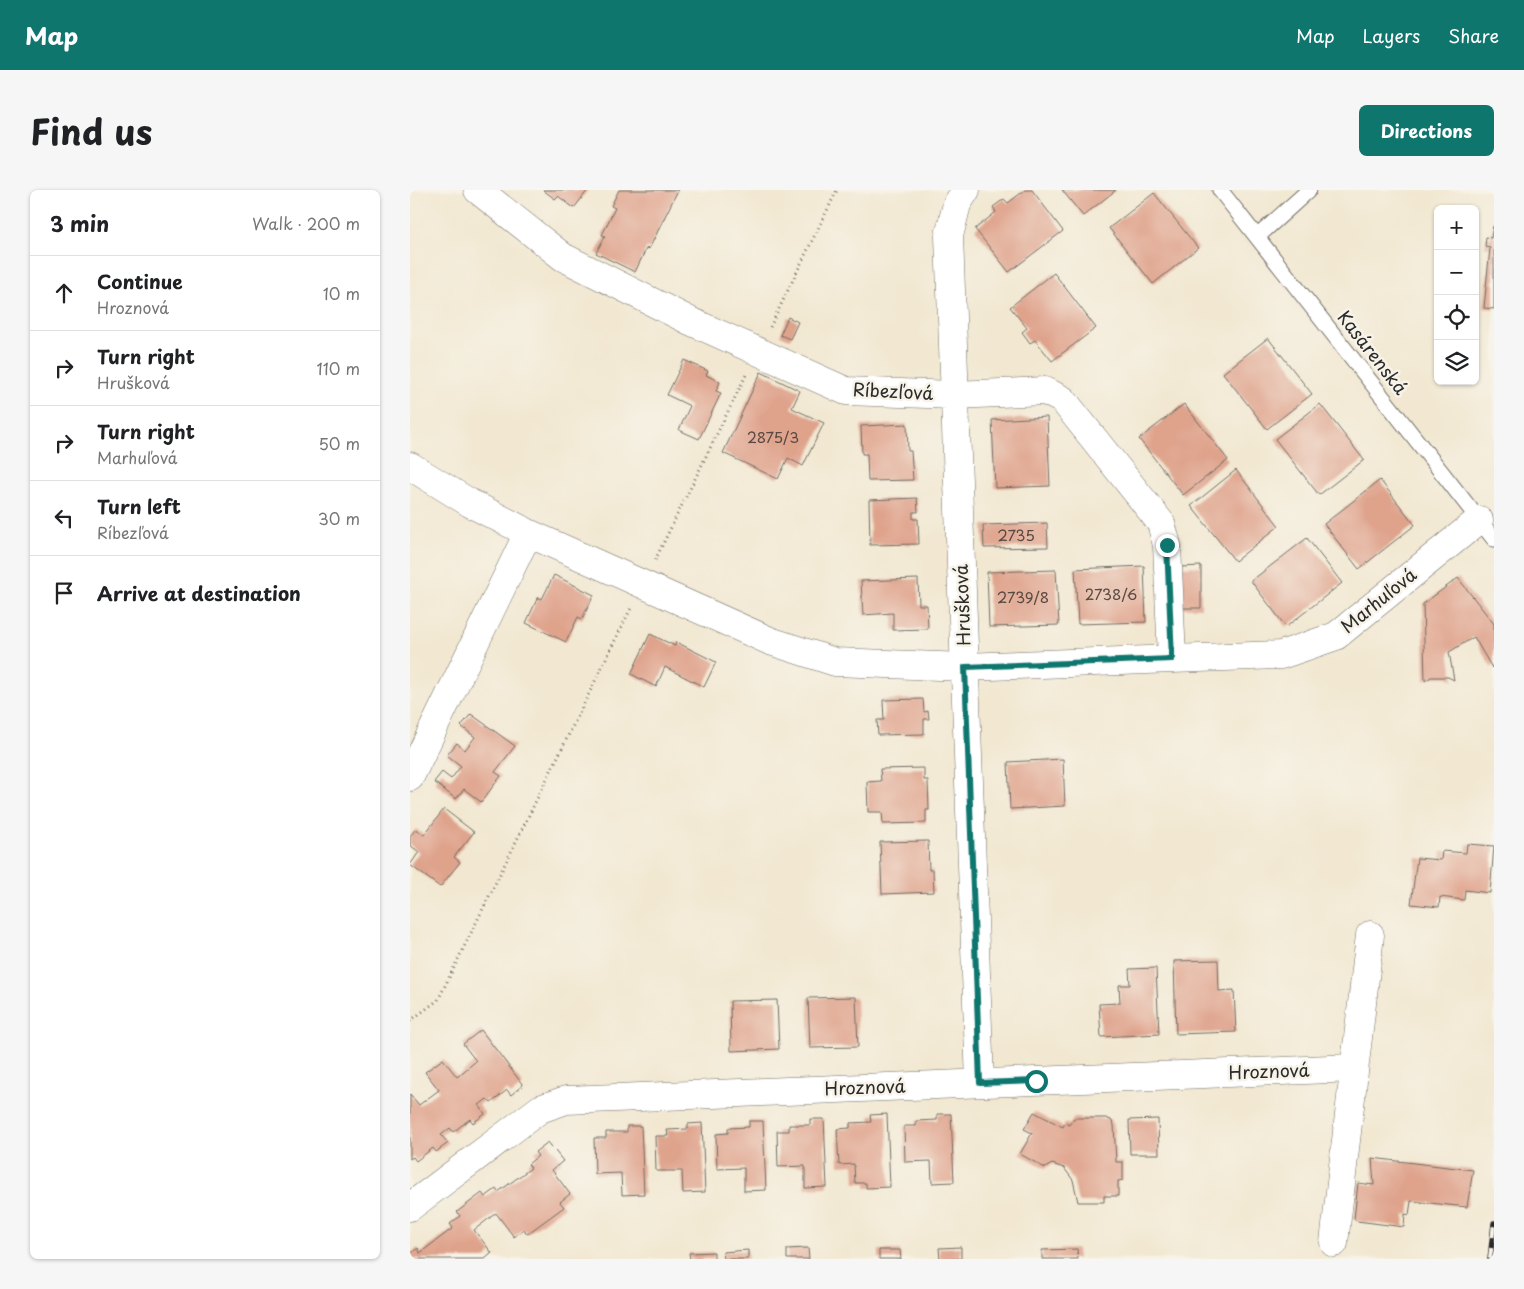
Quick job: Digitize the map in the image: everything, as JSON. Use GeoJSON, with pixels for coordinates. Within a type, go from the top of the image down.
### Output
{"type":"FeatureCollection","features":[{"type":"Feature","properties":{"kind":"street","name":"Ríbezľová"},"geometry":{"type":"LineString","coordinates":[[478,190],[563,257],[690,321],[846,391],[954,395],[1045,391],[1063,400],[1161,523],[1167,545],[1172,659]]}},
{"type":"Feature","properties":{"kind":"street","name":"Hrušková"},"geometry":{"type":"LineString","coordinates":[[966,190],[957,204],[949,236],[980,1083]]}},
{"type":"Feature","properties":{"kind":"street","name":"Marhuľová"},"geometry":{"type":"LineString","coordinates":[[410,466],[470,503],[528,533],[770,641],[836,662],[965,667],[1280,655],[1336,636],[1486,530]]}},
{"type":"Feature","properties":{"kind":"street"},"geometry":{"type":"LineString","coordinates":[[410,777],[528,533]]}},
{"type":"Feature","properties":{"kind":"street"},"geometry":{"type":"LineString","coordinates":[[1334,1243],[1370,935]]}},
{"type":"Feature","properties":{"kind":"street","name":"Hroznová"},"geometry":{"type":"LineString","coordinates":[[410,1207],[540,1109],[566,1100],[1354,1068]]}},
{"type":"Feature","properties":{"kind":"lane","name":"Kasárenská"},"geometry":{"type":"LineString","coordinates":[[1220,190],[1486,530]]}},
{"type":"Feature","properties":{"kind":"lane"},"geometry":{"type":"LineString","coordinates":[[1256,237],[1309,190]]}},
{"type":"Feature","properties":{"kind":"path"},"geometry":{"type":"LineString","coordinates":[[410,1021],[438,1000],[458,961]]}},
{"type":"Feature","properties":{"kind":"building"},"geometry":{"type":"Polygon","coordinates":[[[543,190],[588,190],[574,208],[558,196],[555,199],[543,190]]]}},
{"type":"Feature","properties":{"kind":"building"},"geometry":{"type":"Polygon","coordinates":[[[619,190],[678,190],[649,249],[647,247],[635,272],[596,253],[605,236],[602,235],[615,208],[611,206],[619,190]]]}},
{"type":"Feature","properties":{"kind":"building"},"geometry":{"type":"Polygon","coordinates":[[[1025,190],[1032,190],[1063,231],[1009,272],[975,229],[996,212],[993,207],[1004,199],[1008,203],[1025,190]]]}},
{"type":"Feature","properties":{"kind":"building"},"geometry":{"type":"Polygon","coordinates":[[[1062,190],[1116,190],[1083,216],[1062,190]]]}},
{"type":"Feature","properties":{"kind":"building"},"geometry":{"type":"Polygon","coordinates":[[[1154,193],[1198,248],[1153,284],[1109,228],[1154,193]]]}},
{"type":"Feature","properties":{"kind":"building"},"geometry":{"type":"Polygon","coordinates":[[[1493,226],[1494,309],[1484,308],[1490,248],[1485,247],[1486,237],[1491,238],[1493,226]]]}},
{"type":"Feature","properties":{"kind":"building"},"geometry":{"type":"Polygon","coordinates":[[[1054,273],[1096,328],[1052,361],[1035,340],[1030,343],[1022,332],[1027,328],[1010,307],[1054,273]]]}},
{"type":"Feature","properties":{"kind":"building"},"geometry":{"type":"Polygon","coordinates":[[[788,317],[798,322],[790,339],[780,335],[788,317]]]}},
{"type":"Feature","properties":{"kind":"building"},"geometry":{"type":"Polygon","coordinates":[[[1268,338],[1312,394],[1267,429],[1223,373],[1268,338]]]}},
{"type":"Feature","properties":{"kind":"building"},"geometry":{"type":"Polygon","coordinates":[[[684,360],[708,371],[706,375],[720,382],[716,391],[721,393],[699,439],[679,430],[690,406],[667,395],[684,360]]]}},
{"type":"Feature","properties":{"kind":"building"},"geometry":{"type":"Polygon","coordinates":[[[761,372],[800,391],[792,408],[824,423],[803,466],[788,458],[778,479],[723,453],[761,372]]]}},
{"type":"Feature","properties":{"kind":"building"},"geometry":{"type":"Polygon","coordinates":[[[1184,404],[1228,460],[1183,495],[1139,439],[1184,404]]]}},
{"type":"Feature","properties":{"kind":"building"},"geometry":{"type":"Polygon","coordinates":[[[1320,404],[1364,460],[1319,495],[1275,439],[1320,404]]]}},
{"type":"Feature","properties":{"kind":"building"},"geometry":{"type":"Polygon","coordinates":[[[1047,417],[1050,486],[995,488],[992,420],[1047,417]]]}},
{"type":"Feature","properties":{"kind":"building"},"geometry":{"type":"Polygon","coordinates":[[[907,424],[908,451],[911,451],[913,480],[868,481],[867,454],[862,454],[861,426],[907,424]]]}},
{"type":"Feature","properties":{"kind":"building"},"geometry":{"type":"Polygon","coordinates":[[[1236,470],[1279,526],[1235,561],[1191,506],[1236,470]]]}},
{"type":"Feature","properties":{"kind":"building"},"geometry":{"type":"Polygon","coordinates":[[[1380,480],[1415,525],[1359,569],[1324,524],[1380,480]]]}},
{"type":"Feature","properties":{"kind":"building"},"geometry":{"type":"Polygon","coordinates":[[[917,498],[918,512],[913,512],[913,519],[918,519],[919,544],[870,545],[869,500],[917,498]]]}},
{"type":"Feature","properties":{"kind":"building"},"geometry":{"type":"Polygon","coordinates":[[[1047,523],[1048,547],[984,548],[983,525],[1047,523]]]}},
{"type":"Feature","properties":{"kind":"building"},"geometry":{"type":"Polygon","coordinates":[[[1307,538],[1342,583],[1286,627],[1251,581],[1307,538]]]}},
{"type":"Feature","properties":{"kind":"building"},"geometry":{"type":"Polygon","coordinates":[[[1144,566],[1146,622],[1078,624],[1075,569],[1144,566]]]}},
{"type":"Feature","properties":{"kind":"building"},"geometry":{"type":"Polygon","coordinates":[[[1201,566],[1201,608],[1182,608],[1181,567],[1201,566]]]}},
{"type":"Feature","properties":{"kind":"building"},"geometry":{"type":"Polygon","coordinates":[[[1056,570],[1059,625],[989,627],[987,572],[1056,570]]]}},
{"type":"Feature","properties":{"kind":"building"},"geometry":{"type":"Polygon","coordinates":[[[554,575],[594,595],[582,619],[578,617],[566,642],[526,623],[538,597],[542,599],[554,575]]]}},
{"type":"Feature","properties":{"kind":"building"},"geometry":{"type":"Polygon","coordinates":[[[1458,578],[1494,624],[1494,662],[1492,668],[1474,637],[1449,652],[1454,680],[1448,677],[1431,677],[1425,681],[1423,604],[1458,578]]]}},
{"type":"Feature","properties":{"kind":"building"},"geometry":{"type":"Polygon","coordinates":[[[918,579],[919,605],[927,605],[928,629],[893,630],[893,613],[863,615],[861,581],[918,579]]]}},
{"type":"Feature","properties":{"kind":"building"},"geometry":{"type":"Polygon","coordinates":[[[650,634],[675,646],[676,642],[716,662],[704,687],[665,667],[656,687],[631,674],[650,634]]]}},
{"type":"Feature","properties":{"kind":"building"},"geometry":{"type":"Polygon","coordinates":[[[923,699],[924,712],[928,711],[929,719],[924,719],[924,734],[878,735],[877,720],[884,720],[883,700],[923,699]]]}},
{"type":"Feature","properties":{"kind":"building"},"geometry":{"type":"Polygon","coordinates":[[[471,714],[515,746],[495,772],[501,776],[481,802],[464,789],[456,799],[434,782],[442,772],[451,779],[461,766],[447,755],[457,743],[465,750],[475,737],[461,726],[471,714]]]}},
{"type":"Feature","properties":{"kind":"building"},"geometry":{"type":"Polygon","coordinates":[[[1063,759],[1065,806],[1010,809],[1008,762],[1063,759]]]}},
{"type":"Feature","properties":{"kind":"building"},"geometry":{"type":"Polygon","coordinates":[[[924,768],[924,780],[928,780],[929,810],[926,810],[926,823],[883,824],[882,812],[868,812],[867,782],[881,781],[880,769],[924,768]]]}},
{"type":"Feature","properties":{"kind":"building"},"geometry":{"type":"Polygon","coordinates":[[[444,809],[474,832],[454,857],[460,862],[440,887],[410,865],[419,852],[410,845],[410,836],[416,829],[424,835],[444,809]]]}},
{"type":"Feature","properties":{"kind":"building"},"geometry":{"type":"Polygon","coordinates":[[[928,841],[929,870],[933,870],[934,892],[882,894],[880,842],[928,841]]]}},
{"type":"Feature","properties":{"kind":"building"},"geometry":{"type":"Polygon","coordinates":[[[1467,844],[1494,846],[1490,893],[1465,890],[1464,900],[1440,897],[1439,907],[1411,904],[1417,858],[1441,860],[1442,851],[1466,853],[1467,844]]]}},
{"type":"Feature","properties":{"kind":"building"},"geometry":{"type":"Polygon","coordinates":[[[1218,960],[1219,991],[1234,990],[1236,1032],[1176,1034],[1174,961],[1218,960]]]}},
{"type":"Feature","properties":{"kind":"building"},"geometry":{"type":"Polygon","coordinates":[[[1156,968],[1159,1034],[1101,1037],[1099,1004],[1120,1003],[1119,985],[1130,985],[1129,969],[1156,968]]]}},
{"type":"Feature","properties":{"kind":"building"},"geometry":{"type":"Polygon","coordinates":[[[856,997],[858,1047],[810,1048],[808,998],[856,997]]]}},
{"type":"Feature","properties":{"kind":"building"},"geometry":{"type":"Polygon","coordinates":[[[777,1000],[779,1049],[731,1051],[730,1001],[777,1000]]]}},
{"type":"Feature","properties":{"kind":"building"},"geometry":{"type":"Polygon","coordinates":[[[481,1030],[523,1085],[511,1095],[507,1090],[491,1103],[487,1099],[479,1105],[485,1114],[473,1123],[470,1119],[453,1132],[450,1128],[441,1135],[448,1143],[436,1152],[433,1148],[416,1161],[413,1157],[410,1159],[410,1094],[419,1105],[439,1090],[425,1072],[443,1059],[457,1077],[476,1061],[463,1044],[481,1030]]]}},
{"type":"Feature","properties":{"kind":"building"},"geometry":{"type":"Polygon","coordinates":[[[1034,1112],[1063,1127],[1065,1123],[1069,1125],[1074,1118],[1106,1118],[1111,1120],[1114,1125],[1116,1162],[1123,1162],[1123,1180],[1118,1181],[1118,1196],[1104,1196],[1104,1202],[1078,1202],[1073,1180],[1064,1168],[1052,1164],[1045,1168],[1020,1154],[1032,1133],[1024,1129],[1034,1112]]]}},
{"type":"Feature","properties":{"kind":"building"},"geometry":{"type":"Polygon","coordinates":[[[887,1114],[890,1187],[866,1188],[866,1183],[855,1183],[854,1164],[839,1165],[837,1129],[850,1128],[850,1123],[871,1122],[870,1115],[887,1114]]]}},
{"type":"Feature","properties":{"kind":"building"},"geometry":{"type":"Polygon","coordinates":[[[937,1114],[951,1114],[954,1182],[932,1183],[931,1161],[905,1162],[904,1126],[916,1126],[916,1121],[937,1120],[937,1114]]]}},
{"type":"Feature","properties":{"kind":"building"},"geometry":{"type":"Polygon","coordinates":[[[810,1119],[824,1119],[827,1187],[805,1188],[805,1166],[778,1167],[777,1131],[789,1131],[789,1125],[810,1125],[810,1119]]]}},
{"type":"Feature","properties":{"kind":"building"},"geometry":{"type":"Polygon","coordinates":[[[1158,1119],[1159,1154],[1130,1154],[1129,1120],[1158,1119]]]}},
{"type":"Feature","properties":{"kind":"building"},"geometry":{"type":"Polygon","coordinates":[[[749,1121],[763,1121],[766,1190],[744,1191],[744,1168],[717,1169],[716,1134],[728,1133],[728,1128],[749,1127],[749,1121]]]}},
{"type":"Feature","properties":{"kind":"building"},"geometry":{"type":"Polygon","coordinates":[[[702,1123],[705,1192],[683,1193],[682,1171],[656,1171],[655,1136],[668,1136],[667,1130],[688,1129],[688,1124],[702,1123]]]}},
{"type":"Feature","properties":{"kind":"building"},"geometry":{"type":"Polygon","coordinates":[[[627,1126],[641,1126],[644,1194],[622,1195],[621,1173],[595,1174],[594,1138],[606,1138],[606,1132],[627,1132],[627,1126]]]}},
{"type":"Feature","properties":{"kind":"building"},"geometry":{"type":"Polygon","coordinates":[[[548,1142],[563,1161],[552,1170],[570,1194],[560,1202],[564,1207],[527,1234],[524,1229],[514,1237],[496,1213],[474,1230],[492,1253],[485,1259],[410,1259],[410,1254],[418,1248],[420,1253],[453,1228],[450,1224],[460,1216],[457,1212],[470,1202],[482,1193],[485,1197],[496,1189],[498,1192],[531,1168],[528,1164],[538,1156],[535,1152],[548,1142]]]}},
{"type":"Feature","properties":{"kind":"building"},"geometry":{"type":"Polygon","coordinates":[[[1372,1158],[1473,1170],[1467,1207],[1411,1201],[1409,1215],[1405,1214],[1404,1227],[1357,1221],[1354,1219],[1358,1183],[1374,1185],[1372,1158]]]}},
{"type":"Feature","properties":{"kind":"building"},"geometry":{"type":"Polygon","coordinates":[[[961,1247],[961,1259],[940,1259],[939,1248],[961,1247]]]}},
{"type":"Feature","properties":{"kind":"building"},"geometry":{"type":"Polygon","coordinates":[[[808,1248],[809,1259],[787,1259],[787,1249],[808,1248]]]}},
{"type":"Feature","properties":{"kind":"building"},"geometry":{"type":"Polygon","coordinates":[[[1077,1249],[1078,1259],[1042,1259],[1042,1250],[1077,1249]]]}},
{"type":"Feature","properties":{"kind":"building"},"geometry":{"type":"Polygon","coordinates":[[[748,1250],[748,1259],[724,1259],[723,1252],[748,1250]]]}},
{"type":"Feature","properties":{"kind":"building"},"geometry":{"type":"Polygon","coordinates":[[[879,1250],[900,1250],[901,1259],[879,1259],[879,1250]]]}},
{"type":"Feature","properties":{"kind":"building"},"geometry":{"type":"Polygon","coordinates":[[[714,1252],[714,1259],[690,1259],[689,1253],[714,1252]]]}},
{"type":"Feature","properties":{"kind":"railway"},"geometry":{"type":"LineString","coordinates":[[1490,1259],[1494,1223]]}},
{"type":"Feature","properties":{"kind":"route"},"geometry":{"type":"LineString","coordinates":[[1036,1081],[980,1083],[965,667],[1172,659],[1167,545]]}}]}
